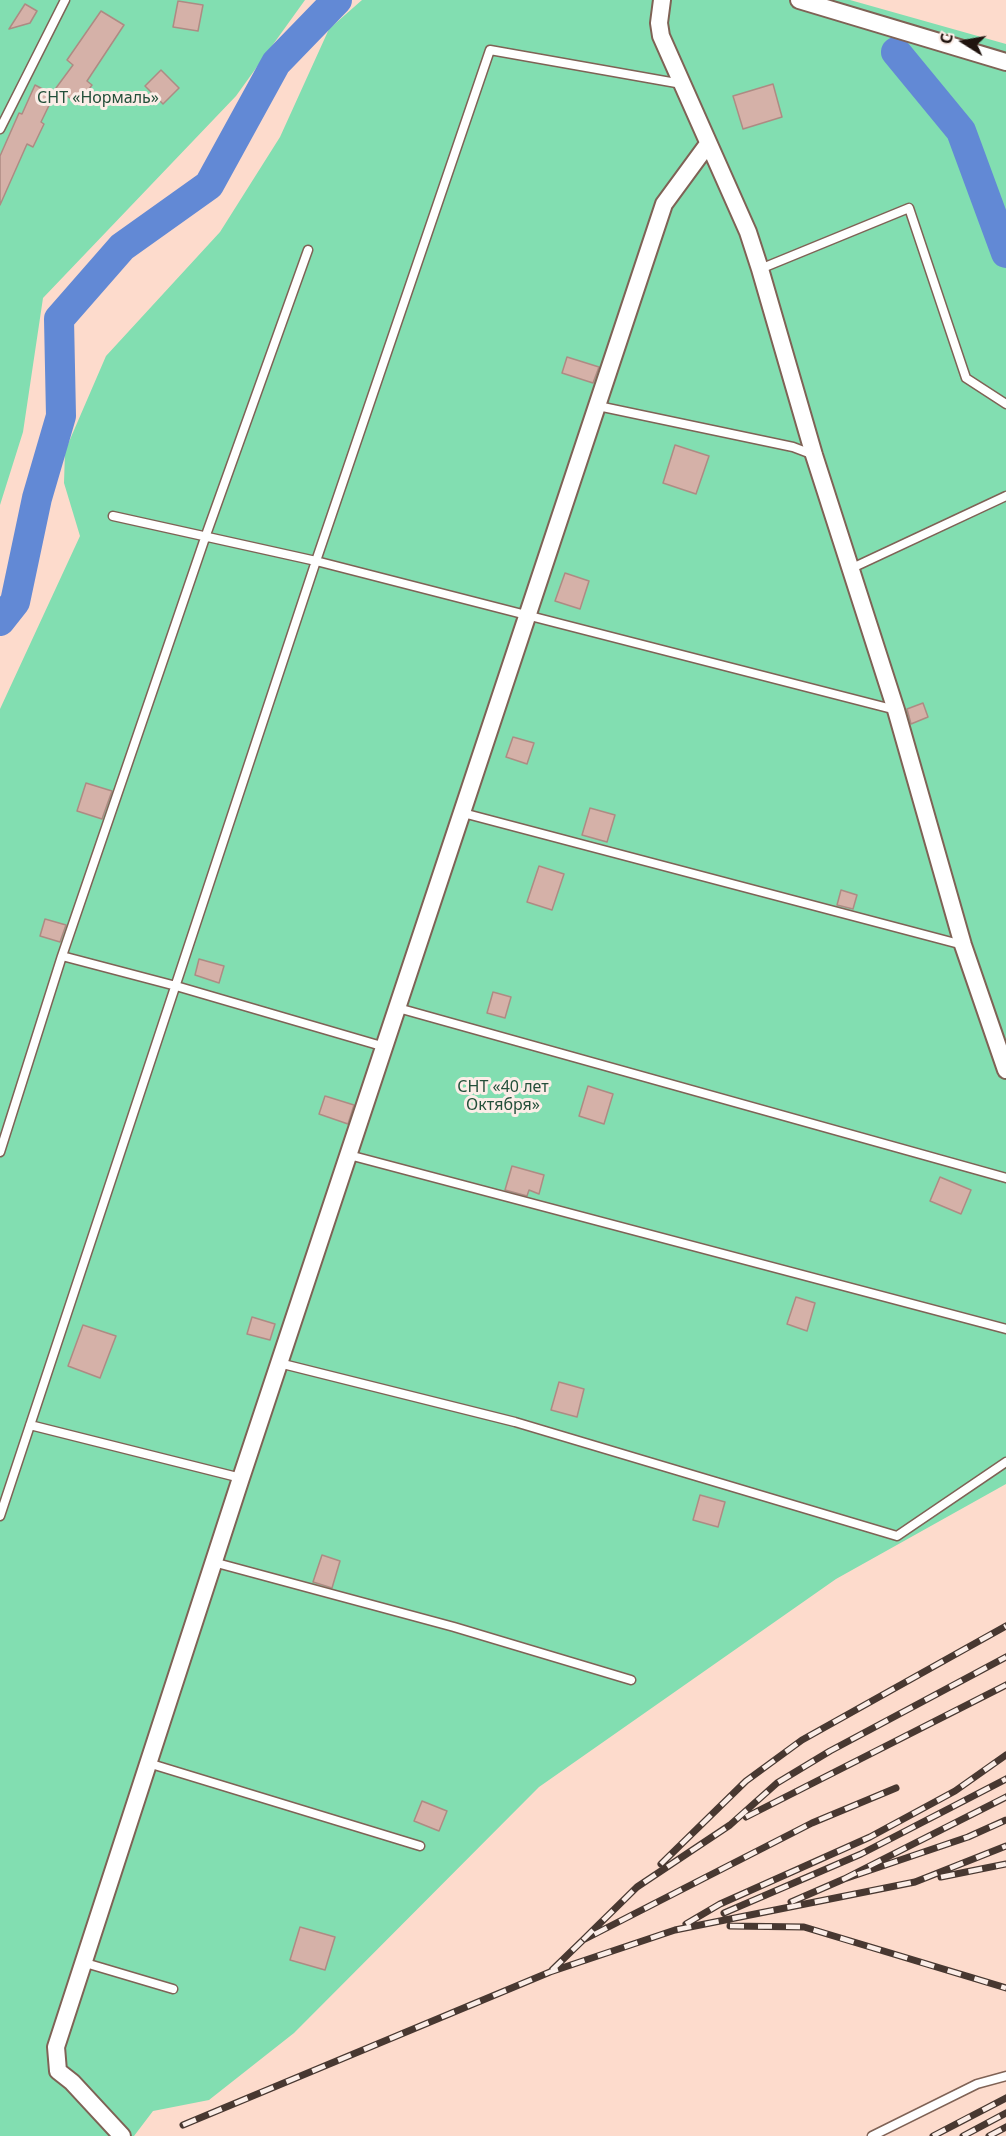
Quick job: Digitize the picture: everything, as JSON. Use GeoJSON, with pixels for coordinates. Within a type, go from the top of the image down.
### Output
{"type":"FeatureCollection","features":[{"type":"Feature","properties":{"kind":"street"},"geometry":{"type":"LineString","coordinates":[[662,0],[659,23],[661,36],[748,232],[814,455],[896,710],[963,945],[1006,1070]]}},
{"type":"Feature","properties":{"kind":"street"},"geometry":{"type":"LineString","coordinates":[[799,0],[1006,62]]}},
{"type":"Feature","properties":{"kind":"street"},"geometry":{"type":"LineString","coordinates":[[122,2136],[72,2082],[58,2071],[56,2047],[213,1562],[530,615],[664,204],[708,144]]}},
{"type":"Feature","properties":{"kind":"lane"},"geometry":{"type":"LineString","coordinates":[[0,129],[65,0]]}},
{"type":"Feature","properties":{"kind":"lane"},"geometry":{"type":"LineString","coordinates":[[0,1516],[316,561],[490,50],[682,84]]}},
{"type":"Feature","properties":{"kind":"lane"},"geometry":{"type":"LineString","coordinates":[[760,269],[909,208],[966,378],[1006,404]]}},
{"type":"Feature","properties":{"kind":"lane"},"geometry":{"type":"LineString","coordinates":[[0,1152],[62,956],[206,535],[308,250]]}},
{"type":"Feature","properties":{"kind":"lane"},"geometry":{"type":"LineString","coordinates":[[598,406],[793,447],[814,455]]}},
{"type":"Feature","properties":{"kind":"lane"},"geometry":{"type":"LineString","coordinates":[[850,570],[1006,496]]}},
{"type":"Feature","properties":{"kind":"lane"},"geometry":{"type":"LineString","coordinates":[[113,516],[316,561],[896,710]]}},
{"type":"Feature","properties":{"kind":"lane"},"geometry":{"type":"LineString","coordinates":[[463,813],[963,945]]}},
{"type":"Feature","properties":{"kind":"lane"},"geometry":{"type":"LineString","coordinates":[[62,956],[176,986],[385,1047]]}},
{"type":"Feature","properties":{"kind":"lane"},"geometry":{"type":"LineString","coordinates":[[398,1008],[1006,1178]]}},
{"type":"Feature","properties":{"kind":"lane"},"geometry":{"type":"LineString","coordinates":[[349,1155],[1006,1329]]}},
{"type":"Feature","properties":{"kind":"lane"},"geometry":{"type":"LineString","coordinates":[[279,1363],[515,1422],[897,1536],[1006,1462]]}},
{"type":"Feature","properties":{"kind":"lane"},"geometry":{"type":"LineString","coordinates":[[30,1425],[241,1478]]}},
{"type":"Feature","properties":{"kind":"lane"},"geometry":{"type":"LineString","coordinates":[[213,1562],[454,1628],[631,1680]]}},
{"type":"Feature","properties":{"kind":"lane"},"geometry":{"type":"LineString","coordinates":[[148,1763],[420,1846]]}},
{"type":"Feature","properties":{"kind":"lane"},"geometry":{"type":"LineString","coordinates":[[82,1962],[173,1989]]}},
{"type":"Feature","properties":{"kind":"lane"},"geometry":{"type":"LineString","coordinates":[[872,2136],[977,2084],[1006,2076]]}},
{"type":"Feature","properties":{"kind":"green space","name":"СНТ «Нормаль»"},"geometry":{"type":"Polygon","coordinates":[[[0,0],[305,0],[236,96],[43,298],[23,432],[0,505],[0,0]]]}},
{"type":"Feature","properties":{"kind":"green space","name":"СНТ «40 лет Октября»"},"geometry":{"type":"Polygon","coordinates":[[[362,0],[850,0],[1006,44],[1006,1484],[836,1579],[539,1787],[294,2033],[209,2100],[153,2111],[134,2136],[0,2136],[0,709],[80,536],[64,483],[65,451],[106,356],[220,232],[280,137],[329,29],[362,0]]]}},
{"type":"Feature","properties":{"kind":"building"},"geometry":{"type":"Polygon","coordinates":[[[178,1],[203,5],[198,31],[173,27],[178,1]]]}},
{"type":"Feature","properties":{"kind":"building"},"geometry":{"type":"Polygon","coordinates":[[[25,4],[37,11],[30,23],[9,29],[25,4]]]}},
{"type":"Feature","properties":{"kind":"building"},"geometry":{"type":"Polygon","coordinates":[[[101,11],[124,25],[87,81],[92,85],[78,104],[56,88],[73,65],[67,60],[101,11]]]}},
{"type":"Feature","properties":{"kind":"building"},"geometry":{"type":"Polygon","coordinates":[[[161,70],[179,88],[163,104],[145,86],[161,70]]]}},
{"type":"Feature","properties":{"kind":"building"},"geometry":{"type":"Polygon","coordinates":[[[773,84],[782,117],[743,129],[733,96],[773,84]]]}},
{"type":"Feature","properties":{"kind":"building"},"geometry":{"type":"Polygon","coordinates":[[[35,85],[54,95],[41,122],[44,124],[33,147],[27,144],[0,205],[0,156],[19,113],[22,114],[35,85]]]}},
{"type":"Feature","properties":{"kind":"building"},"geometry":{"type":"Polygon","coordinates":[[[567,357],[599,367],[593,383],[562,373],[567,357]]]}},
{"type":"Feature","properties":{"kind":"building"},"geometry":{"type":"Polygon","coordinates":[[[675,445],[709,456],[696,494],[663,483],[675,445]]]}},
{"type":"Feature","properties":{"kind":"building"},"geometry":{"type":"Polygon","coordinates":[[[565,573],[589,581],[580,609],[555,601],[565,573]]]}},
{"type":"Feature","properties":{"kind":"building"},"geometry":{"type":"Polygon","coordinates":[[[923,703],[928,717],[911,724],[907,709],[923,703]]]}},
{"type":"Feature","properties":{"kind":"building"},"geometry":{"type":"Polygon","coordinates":[[[513,737],[534,743],[527,764],[506,757],[513,737]]]}},
{"type":"Feature","properties":{"kind":"building"},"geometry":{"type":"Polygon","coordinates":[[[86,783],[112,791],[102,819],[77,811],[86,783]]]}},
{"type":"Feature","properties":{"kind":"building"},"geometry":{"type":"Polygon","coordinates":[[[590,808],[615,815],[607,842],[582,835],[590,808]]]}},
{"type":"Feature","properties":{"kind":"building"},"geometry":{"type":"Polygon","coordinates":[[[539,866],[564,874],[552,910],[527,902],[539,866]]]}},
{"type":"Feature","properties":{"kind":"building"},"geometry":{"type":"Polygon","coordinates":[[[841,890],[857,895],[853,909],[837,905],[841,890]]]}},
{"type":"Feature","properties":{"kind":"building"},"geometry":{"type":"Polygon","coordinates":[[[45,919],[66,925],[60,942],[40,936],[45,919]]]}},
{"type":"Feature","properties":{"kind":"building"},"geometry":{"type":"Polygon","coordinates":[[[199,959],[224,966],[219,983],[195,975],[199,959]]]}},
{"type":"Feature","properties":{"kind":"building"},"geometry":{"type":"Polygon","coordinates":[[[493,992],[511,997],[505,1018],[487,1013],[493,992]]]}},
{"type":"Feature","properties":{"kind":"building"},"geometry":{"type":"Polygon","coordinates":[[[588,1086],[613,1094],[604,1124],[579,1116],[588,1086]]]}},
{"type":"Feature","properties":{"kind":"building"},"geometry":{"type":"Polygon","coordinates":[[[325,1096],[354,1105],[348,1124],[319,1114],[325,1096]]]}},
{"type":"Feature","properties":{"kind":"building"},"geometry":{"type":"Polygon","coordinates":[[[512,1166],[544,1175],[539,1194],[529,1190],[527,1196],[505,1190],[512,1166]]]}},
{"type":"Feature","properties":{"kind":"building"},"geometry":{"type":"Polygon","coordinates":[[[940,1177],[971,1190],[961,1214],[930,1201],[940,1177]]]}},
{"type":"Feature","properties":{"kind":"building"},"geometry":{"type":"Polygon","coordinates":[[[796,1297],[815,1303],[807,1331],[787,1324],[796,1297]]]}},
{"type":"Feature","properties":{"kind":"building"},"geometry":{"type":"Polygon","coordinates":[[[252,1317],[275,1324],[270,1340],[247,1334],[252,1317]]]}},
{"type":"Feature","properties":{"kind":"building"},"geometry":{"type":"Polygon","coordinates":[[[83,1325],[116,1336],[100,1378],[68,1366],[83,1325]]]}},
{"type":"Feature","properties":{"kind":"building"},"geometry":{"type":"Polygon","coordinates":[[[559,1382],[584,1389],[577,1417],[551,1410],[559,1382]]]}},
{"type":"Feature","properties":{"kind":"building"},"geometry":{"type":"Polygon","coordinates":[[[700,1495],[725,1502],[718,1527],[693,1520],[700,1495]]]}},
{"type":"Feature","properties":{"kind":"building"},"geometry":{"type":"Polygon","coordinates":[[[322,1555],[340,1561],[332,1588],[313,1582],[322,1555]]]}},
{"type":"Feature","properties":{"kind":"building"},"geometry":{"type":"Polygon","coordinates":[[[422,1801],[447,1811],[439,1831],[414,1821],[422,1801]]]}},
{"type":"Feature","properties":{"kind":"building"},"geometry":{"type":"Polygon","coordinates":[[[300,1927],[335,1937],[325,1970],[290,1960],[300,1927]]]}},
{"type":"Feature","properties":{"kind":"waterway"},"geometry":{"type":"LineString","coordinates":[[0,621],[15,602],[37,498],[61,416],[59,319],[122,247],[209,185],[276,63],[337,0]]}},
{"type":"Feature","properties":{"kind":"waterway"},"geometry":{"type":"LineString","coordinates":[[896,52],[961,131],[1006,253]]}},
{"type":"Feature","properties":{"kind":"railway"},"geometry":{"type":"LineString","coordinates":[[661,1864],[746,1781],[802,1740],[1006,1626]]}},
{"type":"Feature","properties":{"kind":"railway"},"geometry":{"type":"LineString","coordinates":[[583,1940],[637,1887],[730,1825],[777,1783],[830,1751],[1006,1657]]}},
{"type":"Feature","properties":{"kind":"railway"},"geometry":{"type":"LineString","coordinates":[[746,1817],[1006,1685]]}},
{"type":"Feature","properties":{"kind":"railway"},"geometry":{"type":"LineString","coordinates":[[686,1924],[720,1904],[870,1837],[955,1791],[1006,1755]]}},
{"type":"Feature","properties":{"kind":"railway"},"geometry":{"type":"LineString","coordinates":[[724,1913],[861,1854],[1006,1779]]}},
{"type":"Feature","properties":{"kind":"railway"},"geometry":{"type":"LineString","coordinates":[[552,1970],[583,1940],[812,1823],[896,1788]]}},
{"type":"Feature","properties":{"kind":"railway"},"geometry":{"type":"LineString","coordinates":[[1006,1797],[844,1879],[968,1837],[1006,1820]]}},
{"type":"Feature","properties":{"kind":"railway"},"geometry":{"type":"LineString","coordinates":[[183,2125],[550,1972],[675,1930],[915,1882],[1006,1846]]}},
{"type":"Feature","properties":{"kind":"railway"},"geometry":{"type":"LineString","coordinates":[[941,1877],[1006,1864]]}},
{"type":"Feature","properties":{"kind":"railway"},"geometry":{"type":"LineString","coordinates":[[791,1902],[844,1879]]}},
{"type":"Feature","properties":{"kind":"railway"},"geometry":{"type":"LineString","coordinates":[[730,1926],[804,1927],[1006,1988]]}},
{"type":"Feature","properties":{"kind":"railway"},"geometry":{"type":"LineString","coordinates":[[933,2136],[1006,2098]]}},
{"type":"Feature","properties":{"kind":"railway"},"geometry":{"type":"LineString","coordinates":[[963,2136],[1006,2113]]}},
{"type":"Feature","properties":{"kind":"railway"},"geometry":{"type":"LineString","coordinates":[[989,2136],[1006,2127]]}}]}
